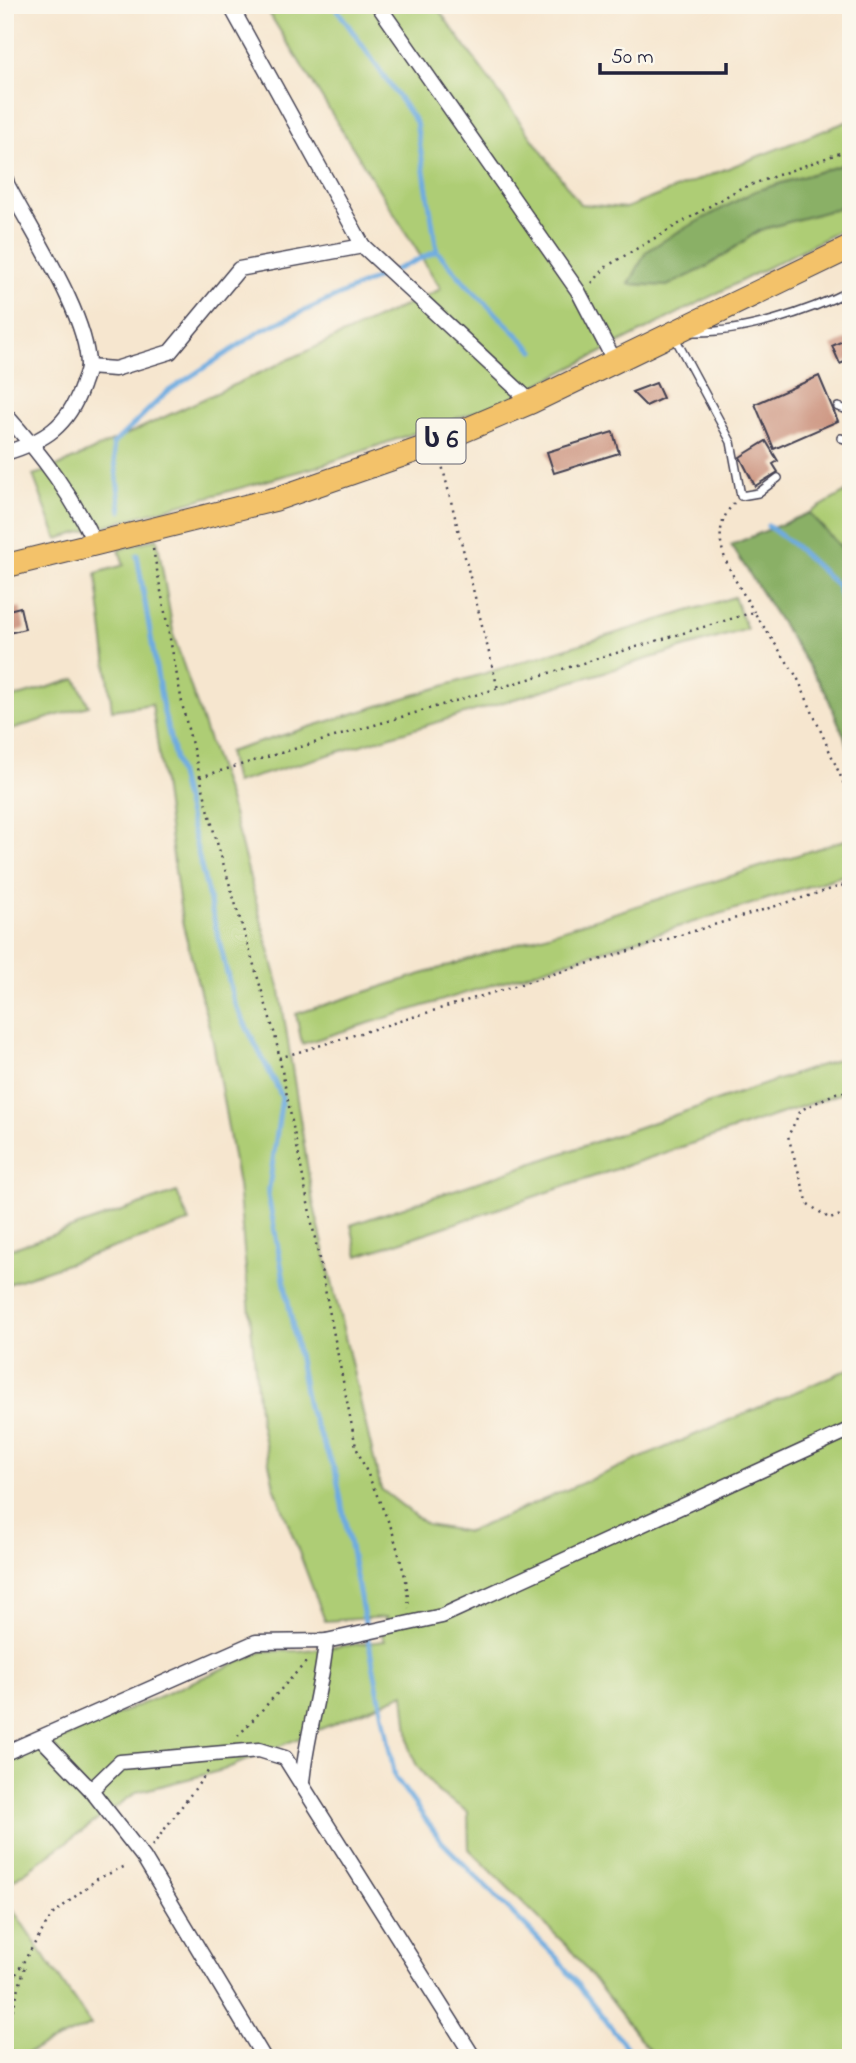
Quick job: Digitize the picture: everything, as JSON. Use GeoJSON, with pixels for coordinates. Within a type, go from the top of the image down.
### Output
{"type":"FeatureCollection","features":[{"type":"Feature","properties":{"kind":"highway","name":"ს 6"},"geometry":{"type":"LineString","coordinates":[[5,566],[96,546],[276,499],[437,442],[531,402],[851,247]]}},
{"type":"Feature","properties":{"kind":"street"},"geometry":{"type":"LineString","coordinates":[[230,5],[363,246],[401,285],[531,402]]}},
{"type":"Feature","properties":{"kind":"street"},"geometry":{"type":"LineString","coordinates":[[378,5],[581,296],[614,360]]}},
{"type":"Feature","properties":{"kind":"street"},"geometry":{"type":"LineString","coordinates":[[5,453],[33,445],[57,428],[73,410],[88,367],[80,322],[6,181]]}},
{"type":"Feature","properties":{"kind":"street"},"geometry":{"type":"LineString","coordinates":[[88,367],[115,369],[170,352],[239,269],[363,246]]}},
{"type":"Feature","properties":{"kind":"street"},"geometry":{"type":"LineString","coordinates":[[5,414],[33,445],[77,506],[96,546]]}},
{"type":"Feature","properties":{"kind":"street"},"geometry":{"type":"LineString","coordinates":[[5,1753],[257,1642],[326,1641],[442,1616],[851,1429]]}},
{"type":"Feature","properties":{"kind":"street"},"geometry":{"type":"LineString","coordinates":[[302,1783],[303,1760],[323,1675],[326,1641]]}},
{"type":"Feature","properties":{"kind":"street"},"geometry":{"type":"LineString","coordinates":[[41,1738],[91,1790],[144,1858],[264,2058]]}},
{"type":"Feature","properties":{"kind":"street"},"geometry":{"type":"LineString","coordinates":[[91,1790],[120,1762],[259,1750],[285,1758],[474,2058]]}},
{"type":"Feature","properties":{"kind":"lane"},"geometry":{"type":"LineString","coordinates":[[778,478],[758,493],[741,496],[731,442],[672,332],[706,332],[745,325],[822,304],[851,290]]}},
{"type":"Feature","properties":{"kind":"lane"},"geometry":{"type":"LineString","coordinates":[[838,407],[851,411]]}},
{"type":"Feature","properties":{"kind":"lane"},"geometry":{"type":"LineString","coordinates":[[841,438],[851,441]]}},
{"type":"Feature","properties":{"kind":"path"},"geometry":{"type":"LineString","coordinates":[[581,296],[607,267],[739,189],[851,149]]}},
{"type":"Feature","properties":{"kind":"path"},"geometry":{"type":"LineString","coordinates":[[437,442],[498,689]]}},
{"type":"Feature","properties":{"kind":"path"},"geometry":{"type":"LineString","coordinates":[[741,496],[724,515],[720,549],[754,612],[797,677],[851,800]]}},
{"type":"Feature","properties":{"kind":"path"},"geometry":{"type":"LineString","coordinates":[[149,532],[184,713],[200,778],[279,1058],[356,1447],[391,1530],[406,1580],[411,1623]]}},
{"type":"Feature","properties":{"kind":"path"},"geometry":{"type":"LineString","coordinates":[[200,778],[754,612]]}},
{"type":"Feature","properties":{"kind":"path"},"geometry":{"type":"LineString","coordinates":[[279,1058],[851,883]]}},
{"type":"Feature","properties":{"kind":"path"},"geometry":{"type":"LineString","coordinates":[[851,1091],[836,1093],[801,1110],[788,1136],[807,1204],[830,1219],[851,1211]]}},
{"type":"Feature","properties":{"kind":"path"},"geometry":{"type":"LineString","coordinates":[[5,1992],[26,1963],[52,1915],[97,1879],[144,1858],[222,1753],[326,1641]]}},
{"type":"Feature","properties":{"kind":"path"},"geometry":{"type":"LineString","coordinates":[[12,2058],[7,2031],[26,1963]]}},
{"type":"Feature","properties":{"kind":"green space"},"geometry":{"type":"Polygon","coordinates":[[[264,5],[435,5],[580,204],[626,208],[851,120],[851,162],[705,268],[760,230],[851,204],[851,225],[504,402],[319,466],[57,539],[33,475],[50,470],[441,289],[264,5]]]}},
{"type":"Feature","properties":{"kind":"green space"},"geometry":{"type":"Polygon","coordinates":[[[851,162],[850,205],[760,230],[705,268],[667,286],[629,284],[646,252],[674,234],[755,191],[851,162]]]}},
{"type":"Feature","properties":{"kind":"green space"},"geometry":{"type":"Polygon","coordinates":[[[851,489],[851,558],[809,513],[851,489]]]}},
{"type":"Feature","properties":{"kind":"green space"},"geometry":{"type":"Polygon","coordinates":[[[809,513],[851,558],[851,753],[826,693],[731,545],[809,513]]]}},
{"type":"Feature","properties":{"kind":"green space"},"geometry":{"type":"Polygon","coordinates":[[[157,538],[174,637],[230,803],[280,991],[313,1202],[381,1489],[427,1525],[468,1532],[851,1368],[851,2058],[655,2058],[570,1949],[469,1849],[468,1812],[438,1792],[417,1766],[410,1751],[404,1694],[223,1770],[137,1792],[5,1886],[5,1763],[264,1651],[298,1651],[385,1641],[381,1633],[387,1617],[325,1621],[274,1486],[260,1421],[238,1185],[213,1042],[182,921],[152,704],[112,710],[96,573],[124,565],[119,550],[157,538]]]}},
{"type":"Feature","properties":{"kind":"green space"},"geometry":{"type":"Polygon","coordinates":[[[734,597],[747,629],[235,783],[228,752],[734,597]]]}},
{"type":"Feature","properties":{"kind":"green space"},"geometry":{"type":"Polygon","coordinates":[[[76,679],[89,706],[5,731],[5,700],[76,679]]]}},
{"type":"Feature","properties":{"kind":"green space"},"geometry":{"type":"Polygon","coordinates":[[[851,838],[851,873],[302,1044],[296,1014],[851,838]]]}},
{"type":"Feature","properties":{"kind":"green space"},"geometry":{"type":"Polygon","coordinates":[[[851,1055],[851,1090],[358,1256],[351,1225],[851,1055]]]}},
{"type":"Feature","properties":{"kind":"green space"},"geometry":{"type":"Polygon","coordinates":[[[177,1192],[189,1222],[5,1285],[5,1251],[177,1192]]]}},
{"type":"Feature","properties":{"kind":"green space"},"geometry":{"type":"Polygon","coordinates":[[[5,1898],[91,2025],[15,2058],[5,2058],[5,1898]]]}},
{"type":"Feature","properties":{"kind":"building"},"geometry":{"type":"Polygon","coordinates":[[[851,337],[851,359],[840,364],[832,346],[851,337]]]}},
{"type":"Feature","properties":{"kind":"building"},"geometry":{"type":"Polygon","coordinates":[[[819,376],[838,421],[774,449],[755,404],[819,376]]]}},
{"type":"Feature","properties":{"kind":"building"},"geometry":{"type":"Polygon","coordinates":[[[656,383],[663,398],[646,406],[632,392],[656,383]]]}},
{"type":"Feature","properties":{"kind":"building"},"geometry":{"type":"Polygon","coordinates":[[[613,432],[619,453],[554,473],[547,452],[613,432]]]}},
{"type":"Feature","properties":{"kind":"building"},"geometry":{"type":"Polygon","coordinates":[[[766,441],[778,461],[773,464],[778,472],[755,486],[740,457],[766,441]]]}},
{"type":"Feature","properties":{"kind":"building"},"geometry":{"type":"Polygon","coordinates":[[[20,607],[25,629],[5,634],[5,611],[20,607]]]}},
{"type":"Feature","properties":{"kind":"waterway"},"geometry":{"type":"LineString","coordinates":[[334,5],[416,122],[437,251],[468,286],[534,351]]}},
{"type":"Feature","properties":{"kind":"waterway"},"geometry":{"type":"LineString","coordinates":[[121,511],[113,444],[167,392],[262,330],[437,251]]}},
{"type":"Feature","properties":{"kind":"waterway"},"geometry":{"type":"LineString","coordinates":[[768,526],[795,546],[838,586],[851,635]]}},
{"type":"Feature","properties":{"kind":"waterway"},"geometry":{"type":"LineString","coordinates":[[137,555],[163,709],[234,1002],[282,1097],[268,1195],[308,1407],[336,1474],[395,1777],[442,1842],[557,1958],[635,2058]]}}]}
